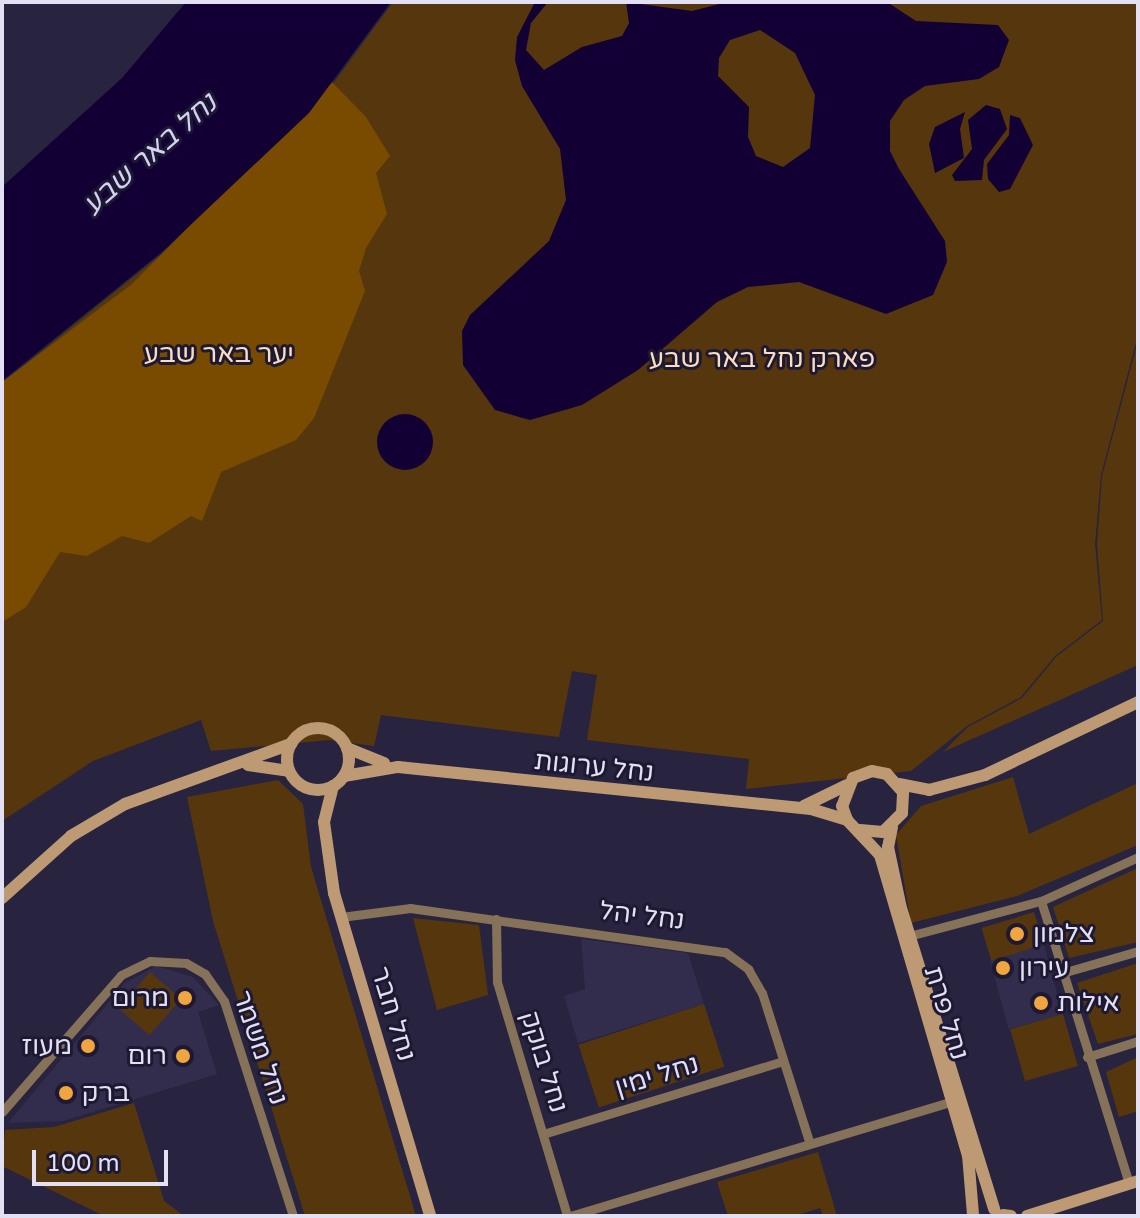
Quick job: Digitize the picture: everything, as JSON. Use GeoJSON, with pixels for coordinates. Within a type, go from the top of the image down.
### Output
{"type":"FeatureCollection","features":[{"type":"Feature","properties":{"kind":"street"},"geometry":{"type":"LineString","coordinates":[[937,788],[899,784],[872,771],[847,785],[842,799],[847,820],[860,830],[892,827],[904,807],[937,788],[1011,765],[1138,702]]}},
{"type":"Feature","properties":{"kind":"street"},"geometry":{"type":"LineString","coordinates":[[2,898],[54,850],[125,804],[241,764],[291,744],[320,728],[347,748],[344,776],[333,786],[305,787],[289,771],[241,764]]}},
{"type":"Feature","properties":{"kind":"street"},"geometry":{"type":"LineString","coordinates":[[289,771],[291,744]]}},
{"type":"Feature","properties":{"kind":"street","name":"נחל ערוגות"},"geometry":{"type":"LineString","coordinates":[[347,748],[398,767],[786,808],[847,820]]}},
{"type":"Feature","properties":{"kind":"street","name":"נחל ערוגות"},"geometry":{"type":"LineString","coordinates":[[344,776],[398,767]]}},
{"type":"Feature","properties":{"kind":"street"},"geometry":{"type":"LineString","coordinates":[[899,784],[904,807]]}},
{"type":"Feature","properties":{"kind":"street","name":"נחל ערוגות"},"geometry":{"type":"LineString","coordinates":[[786,808],[825,799],[847,785]]}},
{"type":"Feature","properties":{"kind":"street","name":"נחל חבר"},"geometry":{"type":"LineString","coordinates":[[324,822],[333,786]]}},
{"type":"Feature","properties":{"kind":"street","name":"נחל חבר"},"geometry":{"type":"LineString","coordinates":[[305,787],[324,822],[341,917],[430,1216]]}},
{"type":"Feature","properties":{"kind":"street","name":"נחל פרת"},"geometry":{"type":"LineString","coordinates":[[892,827],[888,847],[909,936],[1000,1214]]}},
{"type":"Feature","properties":{"kind":"street","name":"נחל פרת"},"geometry":{"type":"LineString","coordinates":[[860,830],[880,855],[973,1180],[972,1215]]}},
{"type":"Feature","properties":{"kind":"street"},"geometry":{"type":"LineString","coordinates":[[909,936],[1041,901],[1138,857]]}},
{"type":"Feature","properties":{"kind":"street"},"geometry":{"type":"LineString","coordinates":[[1029,1216],[1133,1183],[1087,1057],[1041,901]]}},
{"type":"Feature","properties":{"kind":"street","name":"נחל יהל"},"geometry":{"type":"LineString","coordinates":[[341,917],[395,907],[725,952],[756,980],[810,1144]]}},
{"type":"Feature","properties":{"kind":"street","name":"נחל בוקק"},"geometry":{"type":"LineString","coordinates":[[496,919],[495,975],[568,1216]]}},
{"type":"Feature","properties":{"kind":"street"},"geometry":{"type":"LineString","coordinates":[[1062,973],[1138,951]]}},
{"type":"Feature","properties":{"kind":"street","name":"נחל משמר"},"geometry":{"type":"LineString","coordinates":[[2,1112],[121,975],[150,961],[186,963],[205,974],[224,1001],[293,1216]]}},
{"type":"Feature","properties":{"kind":"street"},"geometry":{"type":"LineString","coordinates":[[1087,1057],[1138,1041]]}},
{"type":"Feature","properties":{"kind":"street","name":"נחל ימין"},"geometry":{"type":"LineString","coordinates":[[543,1134],[783,1061]]}},
{"type":"Feature","properties":{"kind":"street"},"geometry":{"type":"LineString","coordinates":[[568,1216],[951,1102]]}},
{"type":"Feature","properties":{"kind":"street"},"geometry":{"type":"LineString","coordinates":[[972,1215],[1011,1216]]}},
{"type":"Feature","properties":{"kind":"shaded area"},"geometry":{"type":"Polygon","coordinates":[[[581,939],[688,953],[704,1004],[578,1043],[564,996],[585,989],[581,939]]]}},
{"type":"Feature","properties":{"kind":"shaded area"},"geometry":{"type":"Polygon","coordinates":[[[1044,945],[1063,1015],[1009,1029],[990,959],[1044,945]]]}},
{"type":"Feature","properties":{"kind":"shaded area"},"geometry":{"type":"Polygon","coordinates":[[[156,966],[193,977],[219,1005],[198,1012],[217,1074],[63,1121],[8,1123],[125,983],[156,966]]]}},
{"type":"Feature","properties":{"kind":"green space","name":"פארק נחל באר שבע"},"geometry":{"type":"Polygon","coordinates":[[[393,2],[1138,2],[1138,335],[1101,475],[1095,544],[1102,620],[1055,656],[1021,697],[967,726],[911,771],[746,789],[749,759],[587,740],[597,675],[572,671],[559,737],[381,715],[374,746],[329,740],[211,751],[201,720],[93,761],[2,821],[2,383],[164,252],[310,115],[393,2]]]}},
{"type":"Feature","properties":{"kind":"green space","name":"יער באר שבע"},"geometry":{"type":"Polygon","coordinates":[[[332,82],[366,117],[390,156],[376,173],[387,214],[366,248],[359,271],[365,291],[314,418],[296,440],[221,472],[202,521],[191,516],[149,543],[122,536],[87,556],[60,552],[26,607],[2,622],[2,382],[132,284],[332,82]]]}},
{"type":"Feature","properties":{"kind":"green space"},"geometry":{"type":"Polygon","coordinates":[[[1138,341],[1138,665],[943,752],[968,727],[1022,698],[1056,657],[1103,621],[1097,544],[1102,476],[1138,341]]]}},
{"type":"Feature","properties":{"kind":"green space"},"geometry":{"type":"Polygon","coordinates":[[[1013,777],[1029,834],[1138,783],[1138,845],[1017,896],[911,923],[896,835],[921,806],[1013,777]]]}},
{"type":"Feature","properties":{"kind":"green space"},"geometry":{"type":"Polygon","coordinates":[[[278,780],[303,804],[311,867],[416,1216],[305,1216],[213,921],[187,797],[278,780]]]}},
{"type":"Feature","properties":{"kind":"green space"},"geometry":{"type":"Polygon","coordinates":[[[1138,868],[1138,942],[1069,958],[1053,907],[1138,868]]]}},
{"type":"Feature","properties":{"kind":"green space"},"geometry":{"type":"Polygon","coordinates":[[[1034,912],[1044,945],[991,961],[981,928],[1034,912]]]}},
{"type":"Feature","properties":{"kind":"green space"},"geometry":{"type":"Polygon","coordinates":[[[413,918],[479,925],[488,995],[437,1010],[413,918]]]}},
{"type":"Feature","properties":{"kind":"green space"},"geometry":{"type":"Polygon","coordinates":[[[1138,963],[1138,1034],[1098,1044],[1077,983],[1138,963]]]}},
{"type":"Feature","properties":{"kind":"green space"},"geometry":{"type":"Polygon","coordinates":[[[150,972],[181,999],[149,1035],[119,1008],[150,972]]]}},
{"type":"Feature","properties":{"kind":"green space"},"geometry":{"type":"Polygon","coordinates":[[[704,1004],[724,1067],[599,1108],[578,1045],[704,1004]]]}},
{"type":"Feature","properties":{"kind":"green space"},"geometry":{"type":"Polygon","coordinates":[[[1063,1014],[1078,1066],[1025,1081],[1010,1029],[1063,1014]]]}},
{"type":"Feature","properties":{"kind":"green space"},"geometry":{"type":"Polygon","coordinates":[[[1138,1057],[1138,1111],[1119,1117],[1106,1072],[1138,1057]]]}},
{"type":"Feature","properties":{"kind":"green space"},"geometry":{"type":"Polygon","coordinates":[[[134,1103],[164,1201],[184,1216],[104,1216],[2,1166],[5,1130],[54,1127],[134,1103]]]}},
{"type":"Feature","properties":{"kind":"green space"},"geometry":{"type":"Polygon","coordinates":[[[818,1152],[837,1216],[823,1216],[820,1208],[794,1216],[728,1216],[717,1182],[818,1152]]]}},
{"type":"Feature","properties":{"kind":"water","name":"נחל באר שבע"},"geometry":{"type":"Polygon","coordinates":[[[186,2],[391,2],[309,113],[163,251],[2,381],[2,187],[122,78],[186,2]]]}},
{"type":"Feature","properties":{"kind":"water"},"geometry":{"type":"Polygon","coordinates":[[[535,2],[548,2],[531,23],[526,50],[544,70],[582,47],[622,36],[629,23],[626,2],[692,11],[727,2],[887,2],[916,21],[998,25],[1009,40],[999,67],[979,79],[925,86],[904,100],[890,121],[890,151],[945,241],[947,262],[933,295],[886,314],[799,282],[748,287],[717,302],[638,370],[582,405],[530,420],[495,410],[463,365],[462,331],[470,315],[549,241],[566,200],[560,149],[522,86],[515,60],[517,37],[535,2]],[[760,30],[730,40],[719,58],[718,76],[749,107],[748,137],[756,156],[783,167],[810,148],[815,95],[795,53],[760,30]]]}},
{"type":"Feature","properties":{"kind":"water"},"geometry":{"type":"Polygon","coordinates":[[[986,105],[1000,109],[1007,129],[984,160],[982,180],[955,181],[952,175],[972,149],[968,120],[986,105]]]}},
{"type":"Feature","properties":{"kind":"water"},"geometry":{"type":"Polygon","coordinates":[[[965,112],[960,129],[964,158],[935,173],[929,144],[935,127],[965,112]]]}},
{"type":"Feature","properties":{"kind":"water"},"geometry":{"type":"Polygon","coordinates":[[[1010,115],[1020,118],[1033,145],[1010,189],[999,192],[988,179],[987,164],[1009,135],[1010,115]]]}},
{"type":"Feature","properties":{"kind":"water"},"geometry":{"type":"Polygon","coordinates":[[[405,414],[424,423],[433,442],[424,461],[405,470],[386,461],[377,442],[386,423],[405,414]]]}},
{"type":"Feature","properties":{"kind":"place","name":"צלמון"},"geometry":{"type":"Point","coordinates":[1017,934]}},
{"type":"Feature","properties":{"kind":"place","name":"עירון"},"geometry":{"type":"Point","coordinates":[1003,968]}},
{"type":"Feature","properties":{"kind":"place","name":"מרום"},"geometry":{"type":"Point","coordinates":[185,998]}},
{"type":"Feature","properties":{"kind":"place","name":"אילות"},"geometry":{"type":"Point","coordinates":[1041,1003]}},
{"type":"Feature","properties":{"kind":"place","name":"מעוז"},"geometry":{"type":"Point","coordinates":[88,1046]}},
{"type":"Feature","properties":{"kind":"place","name":"רום"},"geometry":{"type":"Point","coordinates":[183,1056]}},
{"type":"Feature","properties":{"kind":"place","name":"ברק"},"geometry":{"type":"Point","coordinates":[66,1093]}}]}
